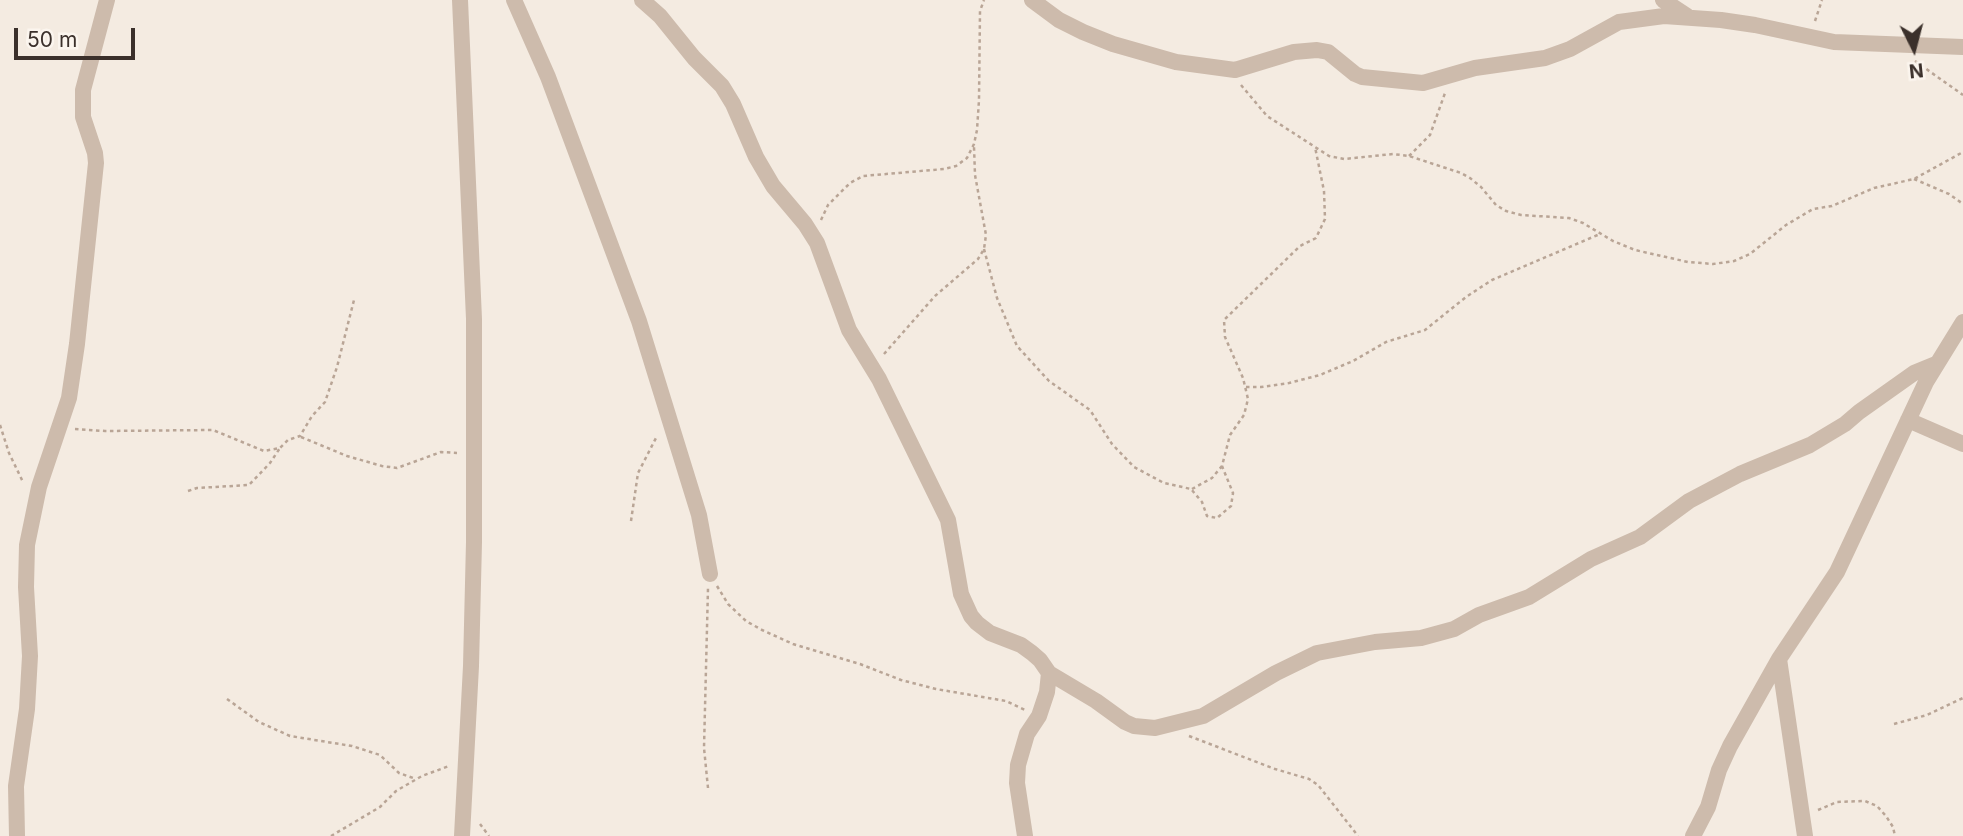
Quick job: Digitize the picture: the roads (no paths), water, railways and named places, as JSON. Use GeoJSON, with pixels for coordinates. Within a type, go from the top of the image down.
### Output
{"type":"FeatureCollection","features":[{"type":"Feature","properties":{"kind":"street"},"geometry":{"type":"LineString","coordinates":[[17,836],[16,786],[27,709],[30,656],[26,587],[27,545],[34,504],[69,398],[77,344],[96,163],[83,117],[83,90],[107,0]]}},
{"type":"Feature","properties":{"kind":"street"},"geometry":{"type":"LineString","coordinates":[[460,0],[474,319],[471,666],[462,836]]}},
{"type":"Feature","properties":{"kind":"street"},"geometry":{"type":"LineString","coordinates":[[514,0],[548,78],[639,321],[699,514],[709,574]]}},
{"type":"Feature","properties":{"kind":"street"},"geometry":{"type":"LineString","coordinates":[[642,0],[660,16],[694,58],[722,86],[762,167],[817,243],[849,330],[873,369],[948,520],[961,594],[971,616],[990,633],[1021,645],[1040,660],[1049,673],[1134,726],[1155,728],[1203,716],[1276,673],[1317,653],[1443,633],[1479,615],[1529,597],[1591,559],[1640,537],[1689,501],[1740,474],[1810,445],[1845,424],[1914,373],[1937,364]]}},
{"type":"Feature","properties":{"kind":"street"},"geometry":{"type":"LineString","coordinates":[[1032,0],[1059,20],[1113,44],[1176,62],[1226,70],[1246,68],[1294,52],[1317,50],[1328,52],[1355,74],[1363,77],[1423,83],[1475,68],[1545,58],[1559,54],[1619,22],[1664,16],[1755,25],[1857,44],[1963,47]]}},
{"type":"Feature","properties":{"kind":"street"},"geometry":{"type":"LineString","coordinates":[[1663,0],[1690,18]]}},
{"type":"Feature","properties":{"kind":"street"},"geometry":{"type":"LineString","coordinates":[[1693,836],[1730,746],[1779,659],[1837,572],[1908,420],[1937,364],[1963,322]]}},
{"type":"Feature","properties":{"kind":"street"},"geometry":{"type":"LineString","coordinates":[[1908,420],[1963,444]]}},
{"type":"Feature","properties":{"kind":"street"},"geometry":{"type":"LineString","coordinates":[[1779,659],[1805,836]]}},
{"type":"Feature","properties":{"kind":"street"},"geometry":{"type":"LineString","coordinates":[[1025,836],[1017,783],[1018,765],[1027,734],[1039,716],[1047,692],[1049,673]]}}]}
